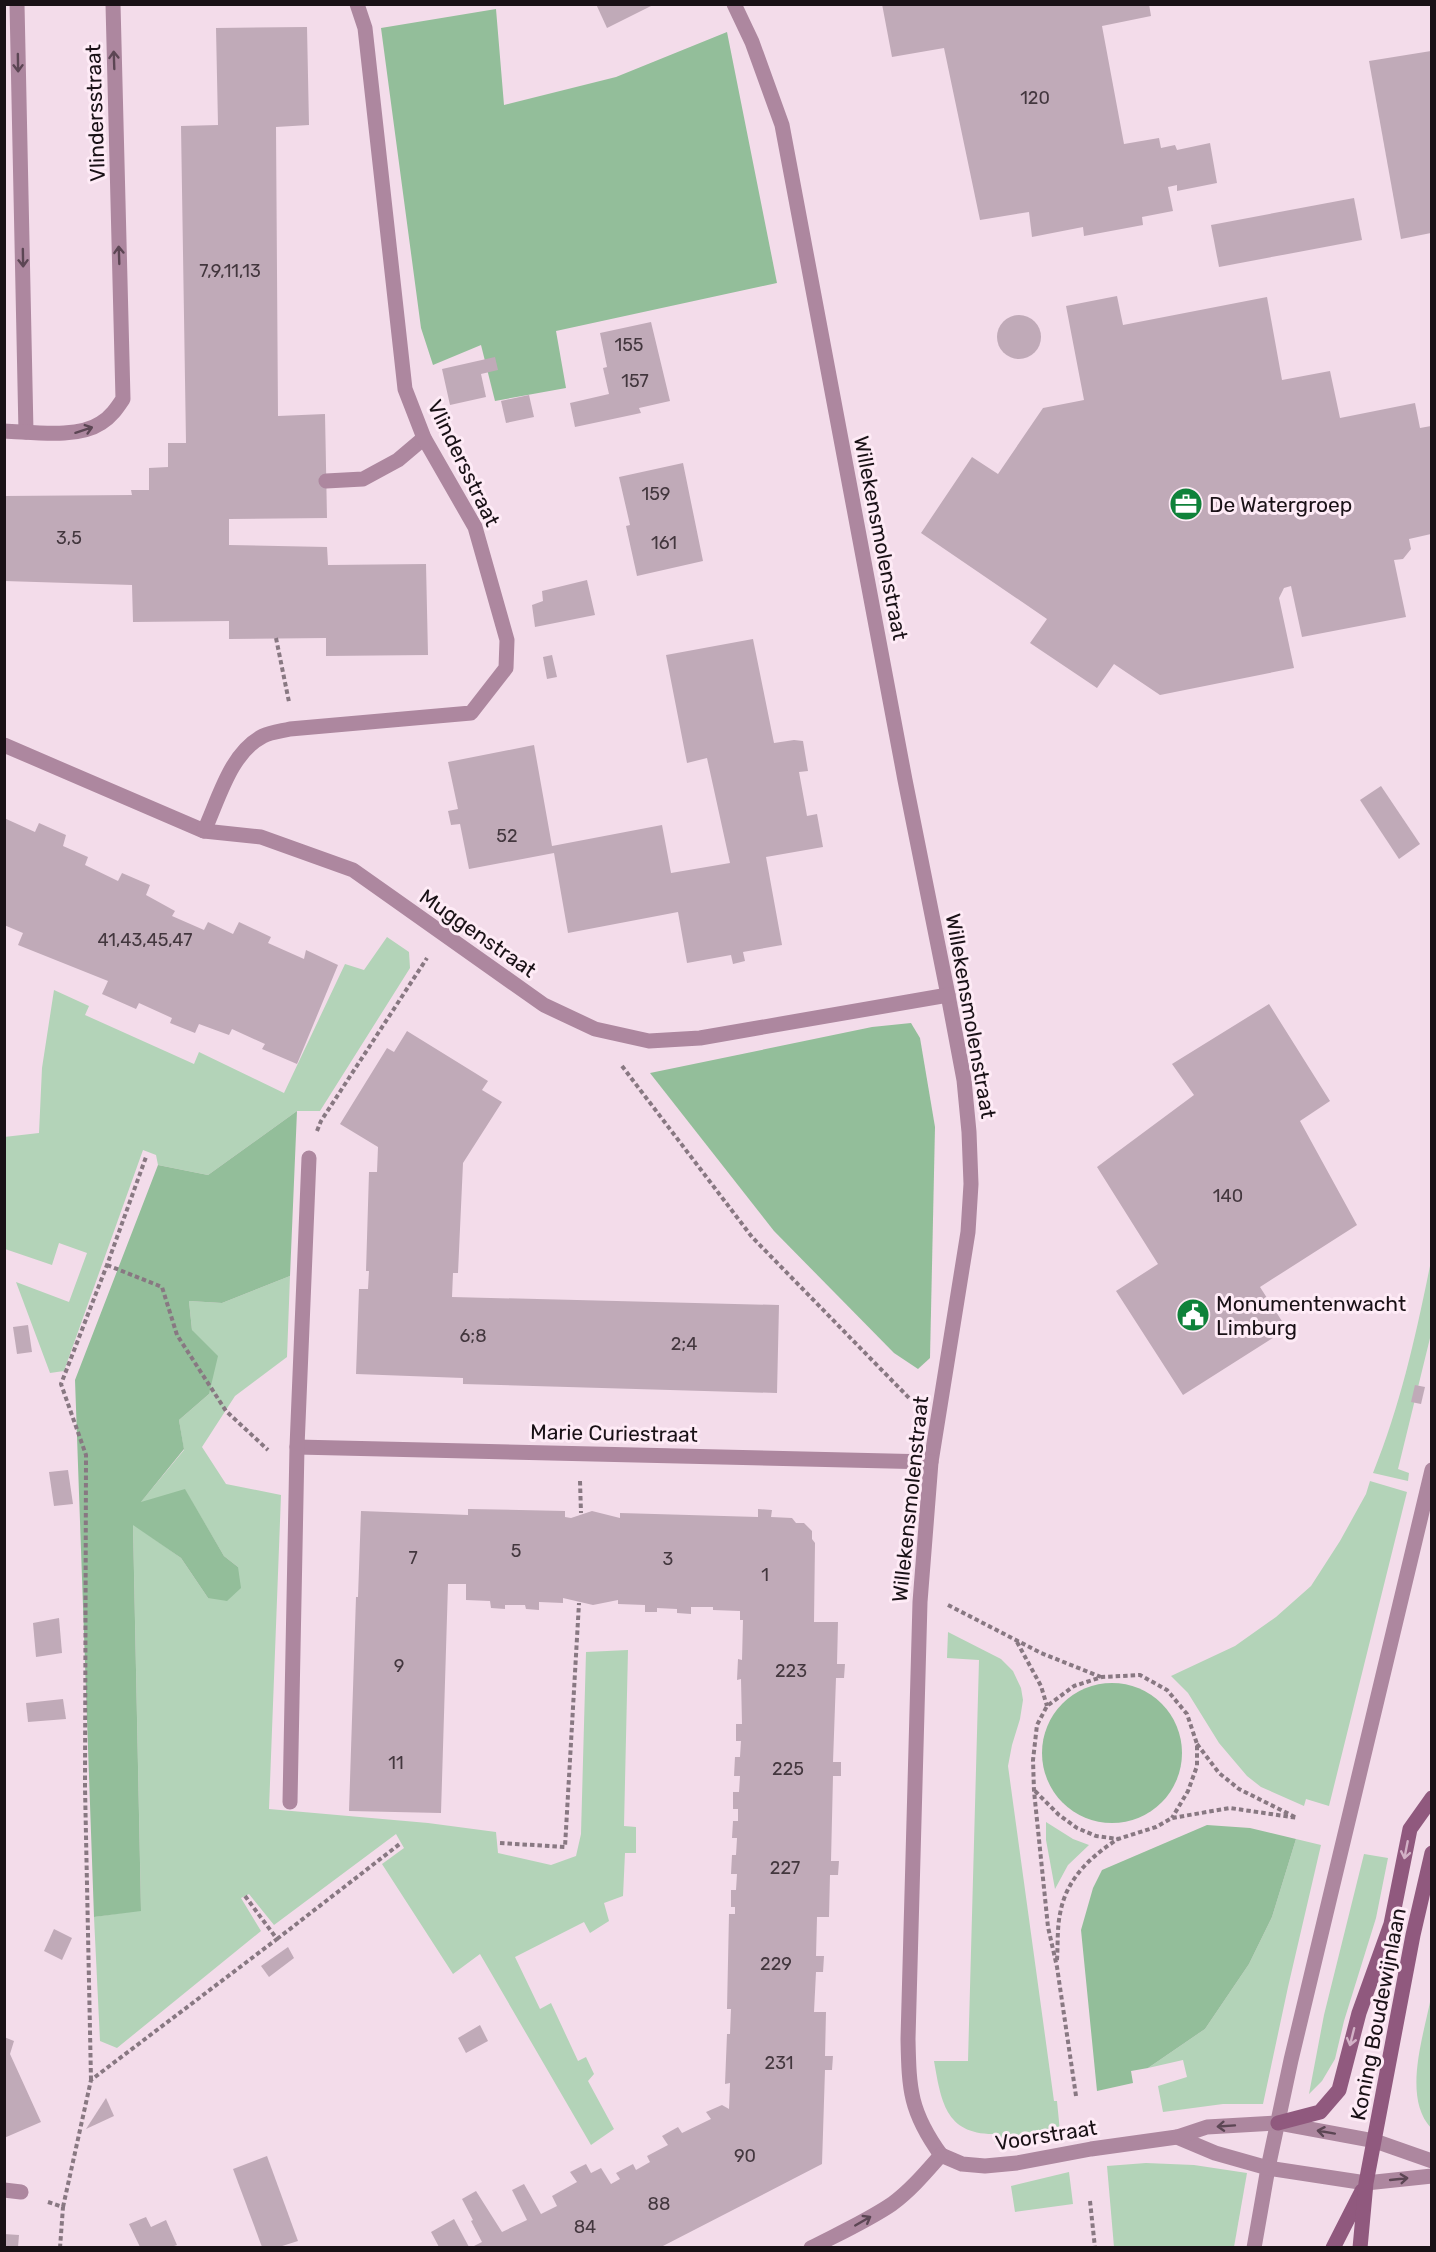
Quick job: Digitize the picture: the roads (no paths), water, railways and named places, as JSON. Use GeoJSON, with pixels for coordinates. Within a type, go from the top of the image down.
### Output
{"type":"FeatureCollection","features":[{"type":"Feature","properties":{"kind":"main road"},"geometry":{"type":"LineString","coordinates":[[1278,2123],[1320,2112],[1339,2090],[1359,2013],[1391,1924],[1410,1829],[1431,1798]]}},
{"type":"Feature","properties":{"kind":"main road","name":"Koning Boudewijnlaan"},"geometry":{"type":"LineString","coordinates":[[1360,2247],[1366,2182],[1431,1853]]}},
{"type":"Feature","properties":{"kind":"main road","name":"Koning Boudewijnlaan"},"geometry":{"type":"LineString","coordinates":[[1333,2247],[1366,2182]]}},
{"type":"Feature","properties":{"kind":"street"},"geometry":{"type":"LineString","coordinates":[[17,4],[26,432]]}},
{"type":"Feature","properties":{"kind":"street","name":"Vlindersstraat"},"geometry":{"type":"LineString","coordinates":[[4,431],[79,433],[101,424],[123,399],[113,4]]}},
{"type":"Feature","properties":{"kind":"street","name":"Vlindersstraat"},"geometry":{"type":"LineString","coordinates":[[204,831],[237,760],[247,748],[264,735],[291,729],[471,713],[507,668],[507,640],[475,527],[424,438],[405,389],[365,28],[357,4]]}},
{"type":"Feature","properties":{"kind":"street","name":"Willekensmolenstraat"},"geometry":{"type":"LineString","coordinates":[[734,4],[752,42],[782,125],[964,1080],[971,1184],[968,1232],[931,1462],[920,1602],[908,2038],[909,2081],[920,2123],[941,2155]]}},
{"type":"Feature","properties":{"kind":"street"},"geometry":{"type":"LineString","coordinates":[[326,481],[363,479],[399,460],[424,438]]}},
{"type":"Feature","properties":{"kind":"street","name":"Muggenstraat"},"geometry":{"type":"LineString","coordinates":[[4,745],[204,831],[261,837],[353,870],[544,1005],[595,1029],[649,1041],[700,1038],[948,995]]}},
{"type":"Feature","properties":{"kind":"street"},"geometry":{"type":"LineString","coordinates":[[290,1802],[296,1478],[309,1158]]}},
{"type":"Feature","properties":{"kind":"street","name":"Marie Curiestraat"},"geometry":{"type":"LineString","coordinates":[[297,1447],[931,1462]]}},
{"type":"Feature","properties":{"kind":"street"},"geometry":{"type":"LineString","coordinates":[[1254,2247],[1291,2060],[1431,1470]]}},
{"type":"Feature","properties":{"kind":"street","name":"Voorstraat"},"geometry":{"type":"LineString","coordinates":[[941,2155],[962,2164],[985,2166],[1017,2163],[1090,2149],[1177,2137],[1207,2127],[1278,2123],[1375,2141],[1431,2161]]}},
{"type":"Feature","properties":{"kind":"street"},"geometry":{"type":"LineString","coordinates":[[1177,2137],[1215,2154],[1268,2168],[1366,2182],[1431,2176]]}},
{"type":"Feature","properties":{"kind":"street"},"geometry":{"type":"LineString","coordinates":[[811,2247],[892,2204],[921,2179],[941,2155]]}},
{"type":"Feature","properties":{"kind":"street"},"geometry":{"type":"LineString","coordinates":[[4,2190],[21,2192]]}},
{"type":"Feature","properties":{"kind":"place","name":"De Watergroep"},"geometry":{"type":"Point","coordinates":[1186,504]}},
{"type":"Feature","properties":{"kind":"place","name":"Monumentenwacht Limburg"},"geometry":{"type":"Point","coordinates":[1193,1315]}}]}
